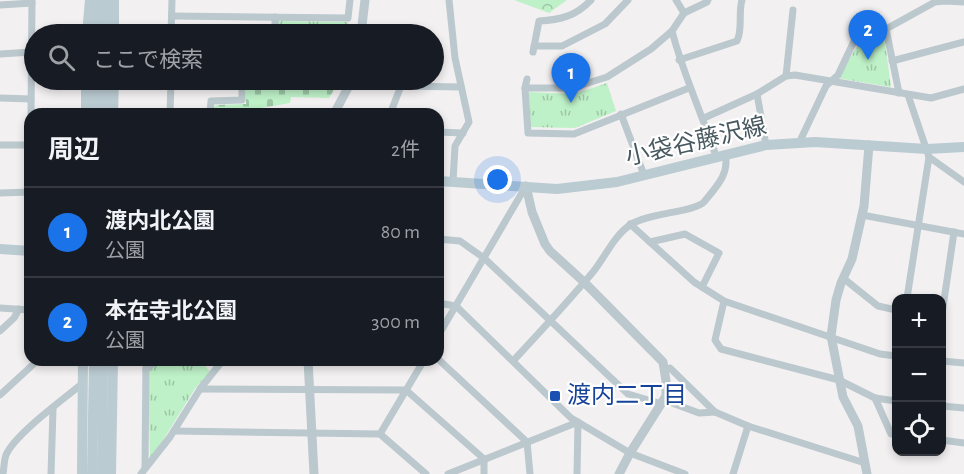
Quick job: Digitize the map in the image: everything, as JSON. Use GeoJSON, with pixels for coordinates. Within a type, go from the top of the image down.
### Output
{"type":"FeatureCollection","features":[{"type":"Feature","properties":{"kind":"main road"},"geometry":{"type":"LineString","coordinates":[[88,24],[90,0]]}},
{"type":"Feature","properties":{"kind":"main road"},"geometry":{"type":"LineString","coordinates":[[97,24],[98,0]]}},
{"type":"Feature","properties":{"kind":"main road"},"geometry":{"type":"LineString","coordinates":[[106,24],[107,0]]}},
{"type":"Feature","properties":{"kind":"main road"},"geometry":{"type":"LineString","coordinates":[[114,0],[114,24]]}},
{"type":"Feature","properties":{"kind":"main road"},"geometry":{"type":"LineString","coordinates":[[86,90],[86,108]]}},
{"type":"Feature","properties":{"kind":"main road"},"geometry":{"type":"LineString","coordinates":[[95,90],[95,108]]}},
{"type":"Feature","properties":{"kind":"main road"},"geometry":{"type":"LineString","coordinates":[[105,90],[105,108]]}},
{"type":"Feature","properties":{"kind":"main road"},"geometry":{"type":"LineString","coordinates":[[113,108],[114,90]]}},
{"type":"Feature","properties":{"kind":"main road","name":"小袋谷藤沢線"},"geometry":{"type":"LineString","coordinates":[[444,181],[557,189],[587,187],[644,176],[766,145],[800,143],[869,145],[928,153],[964,147]]}},
{"type":"Feature","properties":{"kind":"main road"},"geometry":{"type":"LineString","coordinates":[[0,249],[24,251]]}},
{"type":"Feature","properties":{"kind":"main road"},"geometry":{"type":"LineString","coordinates":[[82,474],[83,366]]}},
{"type":"Feature","properties":{"kind":"main road"},"geometry":{"type":"LineString","coordinates":[[92,474],[94,366]]}},
{"type":"Feature","properties":{"kind":"main road"},"geometry":{"type":"LineString","coordinates":[[102,474],[103,366]]}},
{"type":"Feature","properties":{"kind":"main road"},"geometry":{"type":"LineString","coordinates":[[111,474],[113,366]]}},
{"type":"Feature","properties":{"kind":"street"},"geometry":{"type":"LineString","coordinates":[[172,0],[172,24]]}},
{"type":"Feature","properties":{"kind":"street"},"geometry":{"type":"LineString","coordinates":[[172,16],[348,18],[350,0]]}},
{"type":"Feature","properties":{"kind":"street"},"geometry":{"type":"LineString","coordinates":[[362,24],[365,0]]}},
{"type":"Feature","properties":{"kind":"street"},"geometry":{"type":"LineString","coordinates":[[449,0],[455,58],[469,122],[455,146],[453,182]]}},
{"type":"Feature","properties":{"kind":"street"},"geometry":{"type":"LineString","coordinates":[[591,0],[581,10],[559,20],[539,21],[534,49],[562,46],[604,24],[628,0]]}},
{"type":"Feature","properties":{"kind":"street"},"geometry":{"type":"LineString","coordinates":[[676,0],[684,13]]}},
{"type":"Feature","properties":{"kind":"street"},"geometry":{"type":"LineString","coordinates":[[525,88],[572,88],[607,77],[651,49],[672,31],[684,13],[707,3],[708,0]]}},
{"type":"Feature","properties":{"kind":"street"},"geometry":{"type":"LineString","coordinates":[[679,60],[737,41],[742,0]]}},
{"type":"Feature","properties":{"kind":"street"},"geometry":{"type":"LineString","coordinates":[[0,5],[32,1],[32,24]]}},
{"type":"Feature","properties":{"kind":"street"},"geometry":{"type":"LineString","coordinates":[[800,143],[826,86],[838,75],[855,39],[862,34],[886,29],[937,1],[964,2]]}},
{"type":"Feature","properties":{"kind":"street"},"geometry":{"type":"LineString","coordinates":[[786,76],[793,10]]}},
{"type":"Feature","properties":{"kind":"street"},"geometry":{"type":"LineString","coordinates":[[275,17],[275,24]]}},
{"type":"Feature","properties":{"kind":"street"},"geometry":{"type":"LineString","coordinates":[[886,29],[899,93]]}},
{"type":"Feature","properties":{"kind":"street"},"geometry":{"type":"LineString","coordinates":[[513,361],[584,282],[605,257],[616,238],[630,224],[653,215],[701,205],[720,183],[726,171],[728,164],[720,155],[689,88],[672,31]]}},
{"type":"Feature","properties":{"kind":"street"},"geometry":{"type":"LineString","coordinates":[[892,61],[964,42]]}},
{"type":"Feature","properties":{"kind":"street"},"geometry":{"type":"LineString","coordinates":[[0,54],[24,52]]}},
{"type":"Feature","properties":{"kind":"street"},"geometry":{"type":"LineString","coordinates":[[704,118],[756,94],[786,76],[795,75],[931,98],[964,90]]}},
{"type":"Feature","properties":{"kind":"street"},"geometry":{"type":"LineString","coordinates":[[527,79],[525,88],[528,133],[574,134],[689,88]]}},
{"type":"Feature","properties":{"kind":"street"},"geometry":{"type":"LineString","coordinates":[[444,87],[461,87]]}},
{"type":"Feature","properties":{"kind":"street"},"geometry":{"type":"LineString","coordinates":[[31,108],[32,90]]}},
{"type":"Feature","properties":{"kind":"street"},"geometry":{"type":"LineString","coordinates":[[170,108],[171,90]]}},
{"type":"Feature","properties":{"kind":"street"},"geometry":{"type":"LineString","coordinates":[[210,108],[211,101],[242,100],[242,90]]}},
{"type":"Feature","properties":{"kind":"street"},"geometry":{"type":"LineString","coordinates":[[338,108],[347,90]]}},
{"type":"Feature","properties":{"kind":"street"},"geometry":{"type":"LineString","coordinates":[[392,108],[399,90]]}},
{"type":"Feature","properties":{"kind":"street"},"geometry":{"type":"LineString","coordinates":[[756,94],[766,145]]}},
{"type":"Feature","properties":{"kind":"street"},"geometry":{"type":"LineString","coordinates":[[908,94],[928,153],[920,226],[908,294]]}},
{"type":"Feature","properties":{"kind":"street"},"geometry":{"type":"LineString","coordinates":[[0,98],[32,99]]}},
{"type":"Feature","properties":{"kind":"street"},"geometry":{"type":"LineString","coordinates":[[621,114],[644,176]]}},
{"type":"Feature","properties":{"kind":"street"},"geometry":{"type":"LineString","coordinates":[[444,132],[463,133]]}},
{"type":"Feature","properties":{"kind":"street"},"geometry":{"type":"LineString","coordinates":[[0,145],[24,145]]}},
{"type":"Feature","properties":{"kind":"street"},"geometry":{"type":"LineString","coordinates":[[867,474],[858,426],[843,397],[831,336],[836,300],[852,259],[862,215],[869,145]]}},
{"type":"Feature","properties":{"kind":"street"},"geometry":{"type":"LineString","coordinates":[[928,153],[964,182]]}},
{"type":"Feature","properties":{"kind":"street"},"geometry":{"type":"LineString","coordinates":[[444,326],[526,186]]}},
{"type":"Feature","properties":{"kind":"street"},"geometry":{"type":"LineString","coordinates":[[526,186],[532,212],[550,251],[663,362],[666,396],[630,453],[620,474]]}},
{"type":"Feature","properties":{"kind":"street"},"geometry":{"type":"LineString","coordinates":[[0,193],[24,192]]}},
{"type":"Feature","properties":{"kind":"street"},"geometry":{"type":"LineString","coordinates":[[862,215],[964,234]]}},
{"type":"Feature","properties":{"kind":"street"},"geometry":{"type":"LineString","coordinates":[[630,224],[702,287],[724,302],[880,354],[892,355]]}},
{"type":"Feature","properties":{"kind":"street"},"geometry":{"type":"LineString","coordinates":[[945,294],[954,232]]}},
{"type":"Feature","properties":{"kind":"street"},"geometry":{"type":"LineString","coordinates":[[650,242],[685,234],[719,253],[702,287]]}},
{"type":"Feature","properties":{"kind":"street"},"geometry":{"type":"LineString","coordinates":[[444,240],[460,241],[484,258],[628,394],[699,413],[715,412]]}},
{"type":"Feature","properties":{"kind":"street"},"geometry":{"type":"LineString","coordinates":[[843,278],[878,306],[892,309]]}},
{"type":"Feature","properties":{"kind":"street"},"geometry":{"type":"LineString","coordinates":[[724,302],[715,340],[721,349],[839,381],[875,398],[892,400]]}},
{"type":"Feature","properties":{"kind":"street"},"geometry":{"type":"LineString","coordinates":[[444,304],[456,306],[571,418],[630,453],[685,474]]}},
{"type":"Feature","properties":{"kind":"street"},"geometry":{"type":"LineString","coordinates":[[0,308],[24,309]]}},
{"type":"Feature","properties":{"kind":"street"},"geometry":{"type":"LineString","coordinates":[[0,332],[14,318],[19,309]]}},
{"type":"Feature","properties":{"kind":"street"},"geometry":{"type":"LineString","coordinates":[[946,361],[964,363]]}},
{"type":"Feature","properties":{"kind":"street"},"geometry":{"type":"LineString","coordinates":[[444,365],[527,442],[530,474]]}},
{"type":"Feature","properties":{"kind":"street"},"geometry":{"type":"LineString","coordinates":[[0,395],[31,366]]}},
{"type":"Feature","properties":{"kind":"street"},"geometry":{"type":"LineString","coordinates":[[143,471],[146,366]]}},
{"type":"Feature","properties":{"kind":"street"},"geometry":{"type":"LineString","coordinates":[[146,370],[150,366]]}},
{"type":"Feature","properties":{"kind":"street"},"geometry":{"type":"LineString","coordinates":[[143,471],[174,431],[200,389],[218,366]]}},
{"type":"Feature","properties":{"kind":"street"},"geometry":{"type":"LineString","coordinates":[[308,366],[314,474]]}},
{"type":"Feature","properties":{"kind":"street"},"geometry":{"type":"LineString","coordinates":[[380,434],[420,366]]}},
{"type":"Feature","properties":{"kind":"street"},"geometry":{"type":"LineString","coordinates":[[665,370],[670,368],[715,412],[748,426],[865,463]]}},
{"type":"Feature","properties":{"kind":"street"},"geometry":{"type":"LineString","coordinates":[[3,474],[3,453],[32,425],[83,383]]}},
{"type":"Feature","properties":{"kind":"street"},"geometry":{"type":"LineString","coordinates":[[200,389],[406,390],[484,459],[484,474]]}},
{"type":"Feature","properties":{"kind":"street"},"geometry":{"type":"LineString","coordinates":[[875,398],[892,434]]}},
{"type":"Feature","properties":{"kind":"street"},"geometry":{"type":"LineString","coordinates":[[946,406],[964,408]]}},
{"type":"Feature","properties":{"kind":"street"},"geometry":{"type":"LineString","coordinates":[[51,474],[53,409]]}},
{"type":"Feature","properties":{"kind":"street"},"geometry":{"type":"LineString","coordinates":[[448,474],[578,422]]}},
{"type":"Feature","properties":{"kind":"street"},"geometry":{"type":"LineString","coordinates":[[577,474],[578,422]]}},
{"type":"Feature","properties":{"kind":"street"},"geometry":{"type":"LineString","coordinates":[[733,474],[748,426]]}},
{"type":"Feature","properties":{"kind":"street"},"geometry":{"type":"LineString","coordinates":[[174,431],[380,434],[426,474]]}},
{"type":"Feature","properties":{"kind":"street"},"geometry":{"type":"LineString","coordinates":[[946,441],[964,443]]}},
{"type":"Feature","properties":{"kind":"green space"},"geometry":{"type":"Polygon","coordinates":[[[514,0],[567,0],[549,13],[514,0]]]}},
{"type":"Feature","properties":{"kind":"green space"},"geometry":{"type":"Polygon","coordinates":[[[278,21],[348,22],[348,24],[278,24],[278,21]]]}},
{"type":"Feature","properties":{"kind":"green space"},"geometry":{"type":"Polygon","coordinates":[[[884,35],[891,87],[837,78],[860,42],[884,35]]]}},
{"type":"Feature","properties":{"kind":"green space"},"geometry":{"type":"Polygon","coordinates":[[[607,83],[616,111],[575,128],[530,127],[529,92],[575,94],[607,83]]]}},
{"type":"Feature","properties":{"kind":"green space"},"geometry":{"type":"Polygon","coordinates":[[[246,90],[334,90],[329,98],[291,97],[290,103],[261,108],[214,108],[217,105],[246,104],[246,90]]]}},
{"type":"Feature","properties":{"kind":"green space"},"geometry":{"type":"Polygon","coordinates":[[[148,366],[205,366],[211,372],[196,387],[150,461],[148,366]]]}},
{"type":"Feature","properties":{"kind":"place","name":"本在寺北公園"},"geometry":{"type":"Point","coordinates":[868,60]}},
{"type":"Feature","properties":{"kind":"place","name":"渡内北公園"},"geometry":{"type":"Point","coordinates":[571,103]}},
{"type":"Feature","properties":{"kind":"place","name":"渡内二丁目"},"geometry":{"type":"Point","coordinates":[555,396]}}]}
